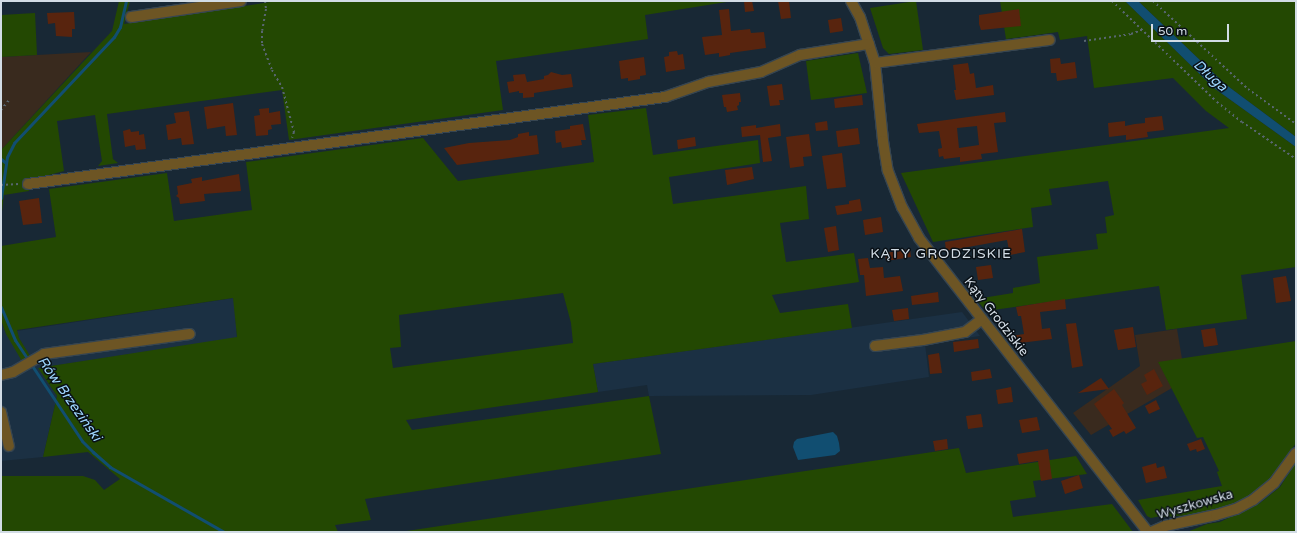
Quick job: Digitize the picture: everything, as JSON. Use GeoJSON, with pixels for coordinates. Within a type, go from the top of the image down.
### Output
{"type":"FeatureCollection","features":[{"type":"Feature","properties":{"kind":"street"},"geometry":{"type":"LineString","coordinates":[[131,17],[241,1]]}},
{"type":"Feature","properties":{"kind":"street","name":"Kąty Grodziskie"},"geometry":{"type":"LineString","coordinates":[[851,1],[860,17],[875,63],[883,141],[894,188],[919,238],[1148,532]]}},
{"type":"Feature","properties":{"kind":"street"},"geometry":{"type":"LineString","coordinates":[[875,63],[1049,40]]}},
{"type":"Feature","properties":{"kind":"street"},"geometry":{"type":"LineString","coordinates":[[28,184],[664,97],[708,82],[761,72],[800,55],[869,44]]}},
{"type":"Feature","properties":{"kind":"street"},"geometry":{"type":"LineString","coordinates":[[875,346],[923,340],[965,332],[982,319]]}},
{"type":"Feature","properties":{"kind":"street"},"geometry":{"type":"LineString","coordinates":[[1,375],[12,372],[44,354],[190,334]]}},
{"type":"Feature","properties":{"kind":"street"},"geometry":{"type":"LineString","coordinates":[[1,412],[9,446]]}},
{"type":"Feature","properties":{"kind":"street","name":"Wyszkowska"},"geometry":{"type":"LineString","coordinates":[[1151,532],[1165,526],[1236,509],[1253,500],[1274,483],[1296,453]]}},
{"type":"Feature","properties":{"kind":"path"},"geometry":{"type":"LineString","coordinates":[[265,1],[266,9],[262,31],[262,44],[272,70],[282,87],[294,132],[287,148]]}},
{"type":"Feature","properties":{"kind":"path"},"geometry":{"type":"LineString","coordinates":[[1112,1],[1217,102],[1296,159]]}},
{"type":"Feature","properties":{"kind":"path"},"geometry":{"type":"LineString","coordinates":[[1153,1],[1248,89],[1296,124]]}},
{"type":"Feature","properties":{"kind":"path"},"geometry":{"type":"LineString","coordinates":[[1084,42],[1142,30]]}},
{"type":"Feature","properties":{"kind":"path"},"geometry":{"type":"LineString","coordinates":[[1,110],[9,100]]}},
{"type":"Feature","properties":{"kind":"path"},"geometry":{"type":"LineString","coordinates":[[1,184],[28,184]]}},
{"type":"Feature","properties":{"kind":"shaded area"},"geometry":{"type":"Polygon","coordinates":[[[91,52],[1,150],[1,57],[91,52]]]}},
{"type":"Feature","properties":{"kind":"shaded area"},"geometry":{"type":"Polygon","coordinates":[[[234,298],[237,338],[39,368],[57,396],[43,457],[1,461],[1,320],[6,334],[31,359],[19,338],[17,331],[234,298]]]}},
{"type":"Feature","properties":{"kind":"shaded area"},"geometry":{"type":"Polygon","coordinates":[[[962,312],[980,336],[925,344],[929,377],[811,395],[649,396],[647,385],[598,392],[593,364],[962,312]]]}},
{"type":"Feature","properties":{"kind":"shaded area"},"geometry":{"type":"Polygon","coordinates":[[[1177,329],[1182,359],[1159,363],[1172,388],[1091,435],[1073,413],[1140,366],[1135,335],[1177,329]]]}},
{"type":"Feature","properties":{"kind":"green space"},"geometry":{"type":"Polygon","coordinates":[[[119,1],[130,1],[124,24],[277,1],[733,1],[645,15],[648,39],[496,61],[503,110],[289,140],[282,90],[107,114],[113,159],[118,163],[98,166],[102,161],[95,115],[57,121],[64,171],[26,181],[29,191],[4,195],[1,220],[1,150],[112,31],[119,1]]]}},
{"type":"Feature","properties":{"kind":"green space"},"geometry":{"type":"Polygon","coordinates":[[[916,1],[923,50],[889,54],[883,48],[870,8],[916,1]]]}},
{"type":"Feature","properties":{"kind":"green space"},"geometry":{"type":"Polygon","coordinates":[[[1000,1],[1125,1],[1214,88],[1296,147],[1296,267],[1241,275],[1247,319],[1166,330],[1159,286],[986,311],[976,299],[1013,293],[1013,288],[1040,283],[1037,257],[1098,249],[1096,234],[1107,233],[1105,217],[1114,215],[1108,181],[1049,189],[1052,205],[1031,208],[1033,227],[933,242],[901,173],[1229,128],[1206,111],[1173,78],[1094,88],[1087,36],[1060,40],[1058,32],[1006,39],[1000,1]]]}},
{"type":"Feature","properties":{"kind":"green space"},"geometry":{"type":"Polygon","coordinates":[[[1138,1],[1296,1],[1296,137],[1225,84],[1138,1]]]}},
{"type":"Feature","properties":{"kind":"green space"},"geometry":{"type":"Polygon","coordinates":[[[35,13],[37,55],[1,57],[1,15],[35,13]]]}},
{"type":"Feature","properties":{"kind":"green space"},"geometry":{"type":"Polygon","coordinates":[[[858,53],[867,93],[811,100],[806,61],[858,53]]]}},
{"type":"Feature","properties":{"kind":"green space"},"geometry":{"type":"Polygon","coordinates":[[[646,108],[653,155],[758,140],[760,163],[669,177],[673,204],[806,186],[809,219],[780,223],[786,262],[854,253],[859,282],[772,295],[780,313],[848,304],[852,328],[593,364],[598,392],[406,420],[412,430],[649,396],[661,454],[365,499],[371,520],[335,525],[338,532],[1,532],[1,476],[83,476],[95,480],[104,490],[120,479],[88,452],[43,457],[57,396],[38,368],[237,337],[233,298],[17,330],[19,338],[32,359],[23,363],[6,334],[1,320],[1,246],[56,237],[49,189],[167,173],[174,221],[252,210],[246,162],[423,138],[458,181],[594,162],[588,115],[646,108]],[[563,293],[399,315],[401,347],[390,348],[393,368],[573,343],[571,323],[563,293]]]}},
{"type":"Feature","properties":{"kind":"green space"},"geometry":{"type":"Polygon","coordinates":[[[1296,341],[1296,443],[1274,475],[1256,493],[1219,510],[1204,514],[1161,516],[1151,518],[1147,516],[1138,500],[1222,486],[1217,472],[1219,471],[1203,437],[1197,438],[1158,362],[1296,341]]]}},
{"type":"Feature","properties":{"kind":"green space"},"geometry":{"type":"Polygon","coordinates":[[[959,448],[966,473],[1076,456],[1087,474],[1033,481],[1036,497],[1010,501],[1013,517],[1112,504],[1133,532],[400,532],[959,448]]]}},
{"type":"Feature","properties":{"kind":"green space"},"geometry":{"type":"Polygon","coordinates":[[[1296,462],[1296,532],[1187,532],[1207,524],[1220,522],[1260,503],[1280,487],[1296,462]]]}},
{"type":"Feature","properties":{"kind":"water","name":"Długa"},"geometry":{"type":"Polygon","coordinates":[[[1125,1],[1138,1],[1225,84],[1296,137],[1296,147],[1214,88],[1125,1]]]}},
{"type":"Feature","properties":{"kind":"water"},"geometry":{"type":"Polygon","coordinates":[[[833,432],[837,436],[840,451],[835,455],[798,460],[793,447],[794,442],[797,439],[833,432]]]}},
{"type":"Feature","properties":{"kind":"building"},"geometry":{"type":"Polygon","coordinates":[[[744,1],[752,1],[754,11],[745,12],[744,1]]]}},
{"type":"Feature","properties":{"kind":"building"},"geometry":{"type":"Polygon","coordinates":[[[778,1],[789,1],[791,18],[781,19],[778,1]]]}},
{"type":"Feature","properties":{"kind":"building"},"geometry":{"type":"Polygon","coordinates":[[[729,9],[731,31],[750,29],[751,33],[764,32],[766,48],[730,53],[730,55],[719,57],[719,53],[705,55],[702,37],[722,35],[719,10],[729,9]]]}},
{"type":"Feature","properties":{"kind":"building"},"geometry":{"type":"Polygon","coordinates":[[[1019,9],[1021,26],[981,30],[979,15],[1019,9]]]}},
{"type":"Feature","properties":{"kind":"building"},"geometry":{"type":"Polygon","coordinates":[[[74,12],[75,29],[72,29],[72,37],[56,36],[55,23],[48,24],[47,13],[74,12]]]}},
{"type":"Feature","properties":{"kind":"building"},"geometry":{"type":"Polygon","coordinates":[[[841,18],[843,31],[830,33],[828,20],[841,18]]]}},
{"type":"Feature","properties":{"kind":"building"},"geometry":{"type":"Polygon","coordinates":[[[677,51],[678,55],[683,54],[685,69],[666,72],[664,57],[669,56],[669,52],[677,51]]]}},
{"type":"Feature","properties":{"kind":"building"},"geometry":{"type":"Polygon","coordinates":[[[644,57],[646,75],[640,76],[640,79],[628,81],[628,78],[621,79],[619,61],[644,57]]]}},
{"type":"Feature","properties":{"kind":"building"},"geometry":{"type":"Polygon","coordinates":[[[1060,58],[1061,64],[1075,62],[1077,78],[1057,81],[1056,73],[1051,73],[1050,59],[1060,58]]]}},
{"type":"Feature","properties":{"kind":"building"},"geometry":{"type":"Polygon","coordinates":[[[968,63],[970,74],[974,73],[976,88],[993,85],[994,95],[956,100],[953,65],[968,63]]]}},
{"type":"Feature","properties":{"kind":"building"},"geometry":{"type":"Polygon","coordinates":[[[551,72],[562,75],[571,74],[573,87],[534,93],[534,97],[523,98],[523,93],[519,93],[519,91],[509,93],[507,82],[514,81],[513,75],[525,74],[527,82],[544,79],[544,76],[551,72]]]}},
{"type":"Feature","properties":{"kind":"building"},"geometry":{"type":"Polygon","coordinates":[[[782,84],[784,100],[779,100],[780,105],[770,106],[767,86],[782,84]]]}},
{"type":"Feature","properties":{"kind":"building"},"geometry":{"type":"Polygon","coordinates":[[[740,93],[741,102],[739,102],[739,105],[737,106],[738,110],[727,112],[726,107],[724,107],[722,95],[740,93]]]}},
{"type":"Feature","properties":{"kind":"building"},"geometry":{"type":"Polygon","coordinates":[[[862,95],[863,105],[835,108],[834,99],[862,95]]]}},
{"type":"Feature","properties":{"kind":"building"},"geometry":{"type":"Polygon","coordinates":[[[233,103],[237,135],[226,136],[225,126],[207,129],[204,107],[233,103]]]}},
{"type":"Feature","properties":{"kind":"building"},"geometry":{"type":"Polygon","coordinates":[[[269,108],[269,113],[280,111],[281,124],[271,125],[272,129],[268,130],[268,135],[256,136],[254,116],[260,115],[259,109],[269,108]]]}},
{"type":"Feature","properties":{"kind":"building"},"geometry":{"type":"Polygon","coordinates":[[[189,111],[194,144],[182,145],[181,138],[168,140],[166,125],[176,123],[174,113],[189,111]]]}},
{"type":"Feature","properties":{"kind":"building"},"geometry":{"type":"Polygon","coordinates":[[[1005,112],[1006,122],[994,123],[998,152],[981,154],[982,159],[960,162],[960,157],[944,159],[943,156],[939,157],[938,149],[942,148],[939,131],[919,133],[917,124],[1005,112]],[[977,126],[957,128],[959,148],[979,145],[977,126]]]}},
{"type":"Feature","properties":{"kind":"building"},"geometry":{"type":"Polygon","coordinates":[[[1162,116],[1164,130],[1147,132],[1148,137],[1126,140],[1126,135],[1109,137],[1108,123],[1125,121],[1125,126],[1145,123],[1145,118],[1162,116]]]}},
{"type":"Feature","properties":{"kind":"building"},"geometry":{"type":"Polygon","coordinates":[[[827,121],[828,130],[816,131],[815,123],[827,121]]]}},
{"type":"Feature","properties":{"kind":"building"},"geometry":{"type":"Polygon","coordinates":[[[583,124],[586,140],[581,140],[582,145],[562,148],[561,142],[556,143],[555,131],[570,129],[570,126],[583,124]]]}},
{"type":"Feature","properties":{"kind":"building"},"geometry":{"type":"Polygon","coordinates":[[[780,124],[781,136],[768,138],[772,161],[763,162],[760,135],[742,137],[741,127],[756,125],[756,128],[780,124]]]}},
{"type":"Feature","properties":{"kind":"building"},"geometry":{"type":"Polygon","coordinates":[[[858,128],[860,144],[838,147],[836,131],[858,128]]]}},
{"type":"Feature","properties":{"kind":"building"},"geometry":{"type":"Polygon","coordinates":[[[130,129],[131,132],[139,131],[139,135],[144,134],[146,149],[136,150],[135,145],[125,147],[123,131],[130,129]]]}},
{"type":"Feature","properties":{"kind":"building"},"geometry":{"type":"Polygon","coordinates":[[[529,132],[529,136],[537,135],[539,154],[457,165],[444,148],[469,143],[510,140],[518,137],[518,134],[529,132]]]}},
{"type":"Feature","properties":{"kind":"building"},"geometry":{"type":"Polygon","coordinates":[[[809,134],[812,156],[803,157],[804,166],[790,168],[786,137],[809,134]]]}},
{"type":"Feature","properties":{"kind":"building"},"geometry":{"type":"Polygon","coordinates":[[[695,137],[696,146],[678,149],[677,140],[695,137]]]}},
{"type":"Feature","properties":{"kind":"building"},"geometry":{"type":"Polygon","coordinates":[[[842,153],[846,187],[827,189],[822,156],[842,153]]]}},
{"type":"Feature","properties":{"kind":"building"},"geometry":{"type":"Polygon","coordinates":[[[752,167],[754,179],[727,185],[725,170],[752,167]]]}},
{"type":"Feature","properties":{"kind":"building"},"geometry":{"type":"Polygon","coordinates":[[[239,174],[241,191],[204,194],[205,201],[180,204],[179,198],[176,196],[178,194],[177,186],[192,183],[191,179],[202,177],[202,181],[239,174]]]}},
{"type":"Feature","properties":{"kind":"building"},"geometry":{"type":"Polygon","coordinates":[[[39,198],[42,223],[23,225],[19,201],[39,198]]]}},
{"type":"Feature","properties":{"kind":"building"},"geometry":{"type":"Polygon","coordinates":[[[860,199],[862,211],[837,215],[835,206],[849,204],[849,201],[860,199]]]}},
{"type":"Feature","properties":{"kind":"building"},"geometry":{"type":"Polygon","coordinates":[[[881,217],[883,232],[865,235],[863,220],[881,217]]]}},
{"type":"Feature","properties":{"kind":"building"},"geometry":{"type":"Polygon","coordinates":[[[836,226],[839,250],[828,252],[824,228],[836,226]]]}},
{"type":"Feature","properties":{"kind":"building"},"geometry":{"type":"Polygon","coordinates":[[[1022,229],[1025,252],[1010,255],[1007,240],[946,251],[945,242],[1022,229]]]}},
{"type":"Feature","properties":{"kind":"building"},"geometry":{"type":"Polygon","coordinates":[[[910,249],[911,257],[886,261],[885,253],[910,249]]]}},
{"type":"Feature","properties":{"kind":"building"},"geometry":{"type":"Polygon","coordinates":[[[868,258],[870,268],[883,267],[884,278],[900,276],[903,291],[866,296],[864,275],[860,275],[858,259],[868,258]]]}},
{"type":"Feature","properties":{"kind":"building"},"geometry":{"type":"Polygon","coordinates":[[[991,265],[993,278],[978,280],[976,267],[991,265]]]}},
{"type":"Feature","properties":{"kind":"building"},"geometry":{"type":"Polygon","coordinates":[[[1286,276],[1291,301],[1276,303],[1273,278],[1286,276]]]}},
{"type":"Feature","properties":{"kind":"building"},"geometry":{"type":"Polygon","coordinates":[[[938,292],[939,302],[912,305],[911,296],[938,292]]]}},
{"type":"Feature","properties":{"kind":"building"},"geometry":{"type":"Polygon","coordinates":[[[1065,299],[1066,309],[1040,312],[1042,329],[1050,328],[1052,339],[1011,344],[1010,336],[1024,334],[1021,316],[1018,316],[1016,307],[1065,299]]]}},
{"type":"Feature","properties":{"kind":"building"},"geometry":{"type":"Polygon","coordinates":[[[908,308],[909,319],[894,321],[892,310],[908,308]]]}},
{"type":"Feature","properties":{"kind":"building"},"geometry":{"type":"Polygon","coordinates":[[[1076,323],[1083,366],[1072,368],[1066,324],[1076,323]]]}},
{"type":"Feature","properties":{"kind":"building"},"geometry":{"type":"Polygon","coordinates":[[[1133,327],[1136,347],[1118,350],[1114,330],[1133,327]]]}},
{"type":"Feature","properties":{"kind":"building"},"geometry":{"type":"Polygon","coordinates":[[[1215,328],[1218,345],[1204,347],[1201,330],[1215,328]]]}},
{"type":"Feature","properties":{"kind":"building"},"geometry":{"type":"Polygon","coordinates":[[[978,339],[979,348],[954,352],[953,342],[978,339]]]}},
{"type":"Feature","properties":{"kind":"building"},"geometry":{"type":"Polygon","coordinates":[[[939,353],[942,373],[930,374],[928,355],[939,353]]]}},
{"type":"Feature","properties":{"kind":"building"},"geometry":{"type":"Polygon","coordinates":[[[990,369],[992,378],[972,381],[971,372],[990,369]]]}},
{"type":"Feature","properties":{"kind":"building"},"geometry":{"type":"Polygon","coordinates":[[[1154,369],[1163,386],[1147,395],[1141,384],[1147,381],[1144,375],[1154,369]]]}},
{"type":"Feature","properties":{"kind":"building"},"geometry":{"type":"Polygon","coordinates":[[[1101,378],[1109,389],[1078,393],[1101,378]]]}},
{"type":"Feature","properties":{"kind":"building"},"geometry":{"type":"Polygon","coordinates":[[[1011,387],[1013,402],[998,404],[996,390],[1011,387]]]}},
{"type":"Feature","properties":{"kind":"building"},"geometry":{"type":"Polygon","coordinates":[[[1114,389],[1124,403],[1122,405],[1136,428],[1126,434],[1124,431],[1113,437],[1109,430],[1112,429],[1094,404],[1114,389]]]}},
{"type":"Feature","properties":{"kind":"building"},"geometry":{"type":"Polygon","coordinates":[[[1156,400],[1160,409],[1149,414],[1145,406],[1156,400]]]}},
{"type":"Feature","properties":{"kind":"building"},"geometry":{"type":"Polygon","coordinates":[[[981,414],[983,427],[968,429],[966,416],[981,414]]]}},
{"type":"Feature","properties":{"kind":"building"},"geometry":{"type":"Polygon","coordinates":[[[1037,417],[1040,430],[1022,433],[1019,420],[1037,417]]]}},
{"type":"Feature","properties":{"kind":"building"},"geometry":{"type":"Polygon","coordinates":[[[947,439],[948,449],[935,451],[933,441],[947,439]]]}},
{"type":"Feature","properties":{"kind":"building"},"geometry":{"type":"Polygon","coordinates":[[[1201,439],[1205,449],[1197,452],[1196,449],[1190,451],[1187,444],[1201,439]]]}},
{"type":"Feature","properties":{"kind":"building"},"geometry":{"type":"Polygon","coordinates":[[[1048,449],[1052,479],[1041,481],[1038,461],[1019,464],[1017,454],[1048,449]]]}},
{"type":"Feature","properties":{"kind":"building"},"geometry":{"type":"Polygon","coordinates":[[[1156,463],[1157,468],[1164,466],[1167,478],[1146,483],[1142,467],[1156,463]]]}},
{"type":"Feature","properties":{"kind":"building"},"geometry":{"type":"Polygon","coordinates":[[[1079,475],[1083,488],[1065,494],[1061,481],[1079,475]]]}},
{"type":"Feature","properties":{"kind":"waterway"},"geometry":{"type":"LineString","coordinates":[[1,198],[7,157],[14,143],[114,37],[120,27],[126,1]]}},
{"type":"Feature","properties":{"kind":"waterway","name":"Rów Brzeziński"},"geometry":{"type":"LineString","coordinates":[[1,159],[6,163]]}},
{"type":"Feature","properties":{"kind":"waterway","name":"Rów Brzeziński"},"geometry":{"type":"LineString","coordinates":[[1,307],[15,340],[82,441],[110,467],[224,532]]}},
{"type":"Feature","properties":{"kind":"district","name":"KĄTY GRODZISKIE"},"geometry":{"type":"Point","coordinates":[941,254]}}]}
